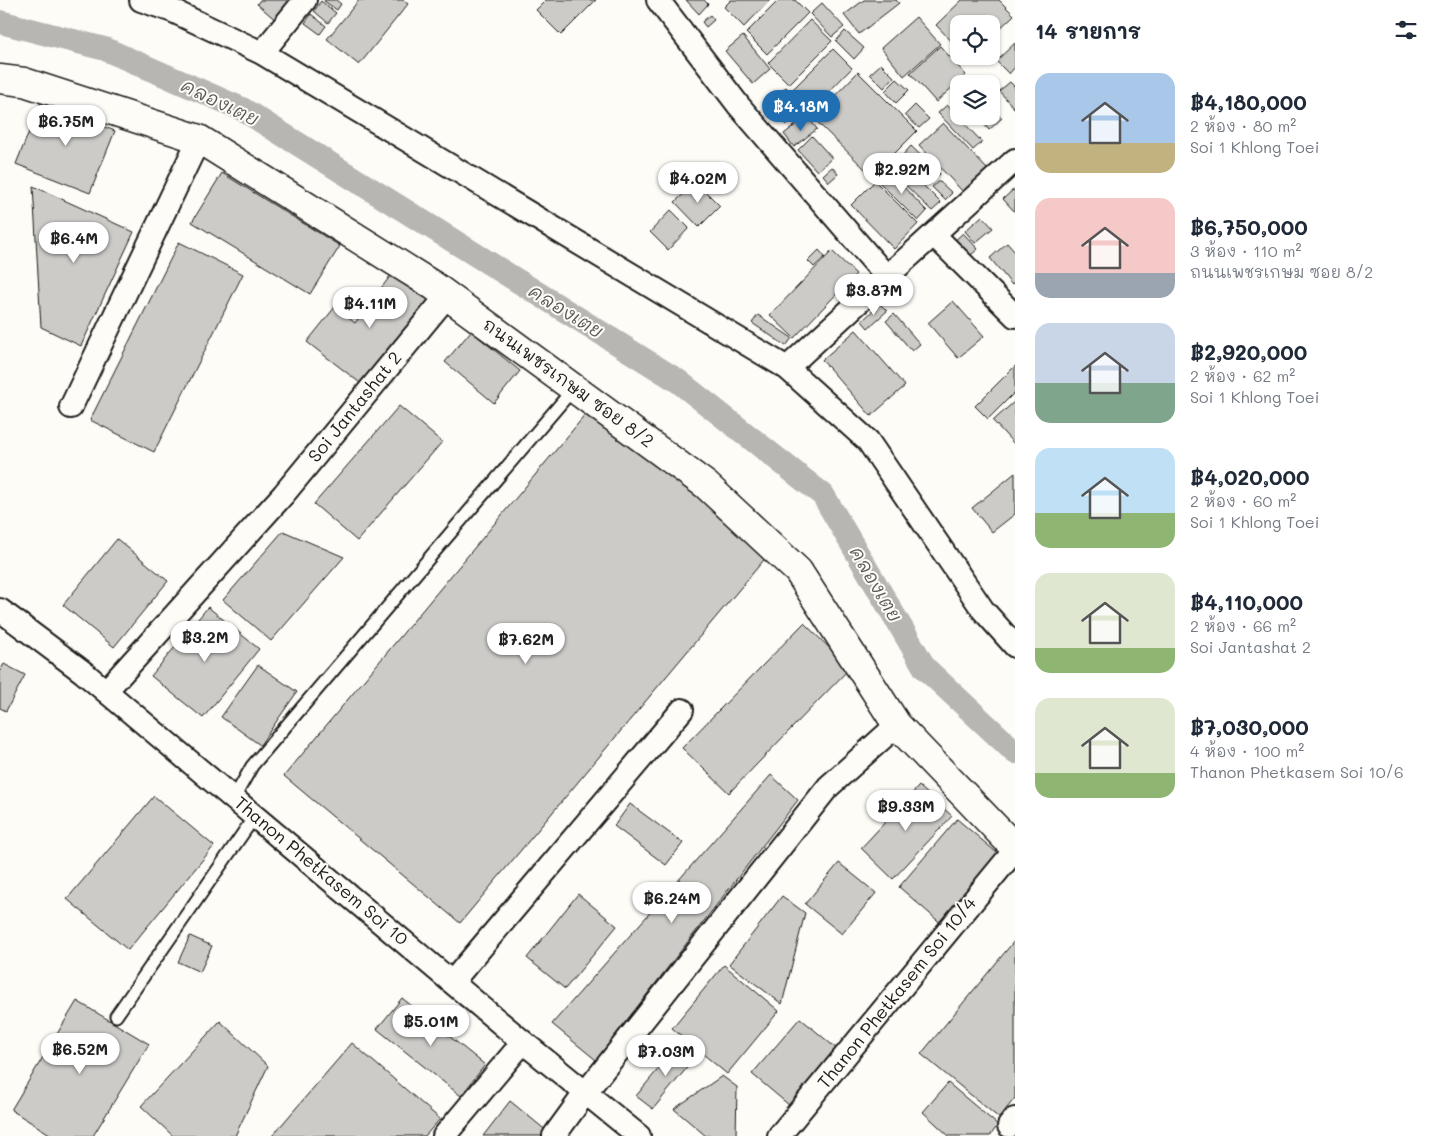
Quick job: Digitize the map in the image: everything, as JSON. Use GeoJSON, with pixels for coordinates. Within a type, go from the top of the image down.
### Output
{"type":"FeatureCollection","features":[{"type":"Feature","properties":{"kind":"street"},"geometry":{"type":"LineString","coordinates":[[141,0],[173,11],[262,53],[787,368],[868,441],[983,610],[1015,646]]}},
{"type":"Feature","properties":{"kind":"street"},"geometry":{"type":"LineString","coordinates":[[262,53],[305,0]]}},
{"type":"Feature","properties":{"kind":"street"},"geometry":{"type":"LineString","coordinates":[[658,0],[739,106],[886,276]]}},
{"type":"Feature","properties":{"kind":"street","name":"ถนนเพชรเกษม ซอย 8/2"},"geometry":{"type":"LineString","coordinates":[[0,79],[24,82],[199,139],[434,286],[706,484],[798,570],[897,725],[1015,849]]}},
{"type":"Feature","properties":{"kind":"street"},"geometry":{"type":"LineString","coordinates":[[71,407],[199,139]]}},
{"type":"Feature","properties":{"kind":"street"},"geometry":{"type":"LineString","coordinates":[[787,368],[1015,160]]}},
{"type":"Feature","properties":{"kind":"street"},"geometry":{"type":"LineString","coordinates":[[934,235],[1015,316]]}},
{"type":"Feature","properties":{"kind":"street","name":"Soi Jantashat 2"},"geometry":{"type":"LineString","coordinates":[[106,691],[283,495],[447,296]]}},
{"type":"Feature","properties":{"kind":"street","name":"Thanon Phetkasem Soi 10"},"geometry":{"type":"LineString","coordinates":[[0,610],[84,672],[453,981],[523,1042],[639,1136]]}},
{"type":"Feature","properties":{"kind":"street"},"geometry":{"type":"LineString","coordinates":[[453,981],[682,710]]}},
{"type":"Feature","properties":{"kind":"street"},"geometry":{"type":"LineString","coordinates":[[554,1136],[586,1092],[828,787],[897,725]]}},
{"type":"Feature","properties":{"kind":"street","name":"Thanon Phetkasem Soi 10/4"},"geometry":{"type":"LineString","coordinates":[[780,1136],[1015,849]]}},
{"type":"Feature","properties":{"kind":"street"},"geometry":{"type":"LineString","coordinates":[[444,1136],[523,1042]]}},
{"type":"Feature","properties":{"kind":"lane"},"geometry":{"type":"LineString","coordinates":[[234,798],[252,766],[574,387]]}},
{"type":"Feature","properties":{"kind":"lane"},"geometry":{"type":"LineString","coordinates":[[116,1016],[255,816]]}},
{"type":"Feature","properties":{"kind":"building"},"geometry":{"type":"Polygon","coordinates":[[[260,0],[296,0],[278,22],[257,4],[260,0]]]}},
{"type":"Feature","properties":{"kind":"building"},"geometry":{"type":"Polygon","coordinates":[[[325,0],[336,0],[341,4],[337,10],[325,0]]]}},
{"type":"Feature","properties":{"kind":"building"},"geometry":{"type":"Polygon","coordinates":[[[359,0],[403,0],[408,4],[359,65],[327,39],[359,0]]]}},
{"type":"Feature","properties":{"kind":"building"},"geometry":{"type":"Polygon","coordinates":[[[546,0],[596,0],[561,35],[536,10],[546,0]]]}},
{"type":"Feature","properties":{"kind":"building"},"geometry":{"type":"Polygon","coordinates":[[[686,0],[704,0],[708,4],[699,14],[686,0]]]}},
{"type":"Feature","properties":{"kind":"building"},"geometry":{"type":"Polygon","coordinates":[[[731,0],[770,0],[744,27],[724,7],[731,0]]]}},
{"type":"Feature","properties":{"kind":"building"},"geometry":{"type":"Polygon","coordinates":[[[779,0],[795,0],[808,13],[767,54],[746,33],[779,0]]]}},
{"type":"Feature","properties":{"kind":"building"},"geometry":{"type":"Polygon","coordinates":[[[864,0],[896,0],[899,3],[859,34],[844,15],[864,0]]]}},
{"type":"Feature","properties":{"kind":"building"},"geometry":{"type":"Polygon","coordinates":[[[962,0],[999,0],[1014,15],[1000,28],[1000,15],[950,15],[950,40],[936,25],[962,0]]]}},
{"type":"Feature","properties":{"kind":"building"},"geometry":{"type":"Polygon","coordinates":[[[321,1],[336,13],[328,23],[314,11],[321,1]]]}},
{"type":"Feature","properties":{"kind":"building"},"geometry":{"type":"Polygon","coordinates":[[[822,3],[844,27],[832,37],[810,14],[822,3]]]}},
{"type":"Feature","properties":{"kind":"building"},"geometry":{"type":"Polygon","coordinates":[[[311,14],[326,26],[320,34],[305,23],[311,14]]]}},
{"type":"Feature","properties":{"kind":"building"},"geometry":{"type":"Polygon","coordinates":[[[710,15],[714,20],[706,27],[702,22],[710,15]]]}},
{"type":"Feature","properties":{"kind":"building"},"geometry":{"type":"Polygon","coordinates":[[[916,17],[940,44],[904,76],[881,48],[916,17]]]}},
{"type":"Feature","properties":{"kind":"building"},"geometry":{"type":"Polygon","coordinates":[[[810,20],[832,41],[789,84],[768,63],[810,20]]]}},
{"type":"Feature","properties":{"kind":"building"},"geometry":{"type":"Polygon","coordinates":[[[845,31],[864,48],[854,59],[836,41],[845,31]]]}},
{"type":"Feature","properties":{"kind":"building"},"geometry":{"type":"Polygon","coordinates":[[[743,36],[770,69],[753,84],[725,51],[743,36]]]}},
{"type":"Feature","properties":{"kind":"building"},"geometry":{"type":"Polygon","coordinates":[[[1015,43],[1015,67],[1009,74],[1000,65],[1000,57],[1015,43]]]}},
{"type":"Feature","properties":{"kind":"building"},"geometry":{"type":"Polygon","coordinates":[[[940,46],[950,57],[950,65],[957,65],[966,75],[950,75],[950,89],[936,102],[910,73],[940,46]]]}},
{"type":"Feature","properties":{"kind":"building"},"geometry":{"type":"Polygon","coordinates":[[[833,49],[852,68],[811,110],[792,90],[833,49]]]}},
{"type":"Feature","properties":{"kind":"building"},"geometry":{"type":"Polygon","coordinates":[[[881,64],[894,77],[884,88],[870,74],[881,64]]]}},
{"type":"Feature","properties":{"kind":"building"},"geometry":{"type":"Polygon","coordinates":[[[858,72],[917,131],[872,176],[813,118],[858,72]]]}},
{"type":"Feature","properties":{"kind":"building"},"geometry":{"type":"Polygon","coordinates":[[[897,79],[909,90],[896,103],[885,91],[897,79]]]}},
{"type":"Feature","properties":{"kind":"building"},"geometry":{"type":"Polygon","coordinates":[[[1010,82],[1015,87],[1015,109],[1000,92],[1010,82]]]}},
{"type":"Feature","properties":{"kind":"building"},"geometry":{"type":"Polygon","coordinates":[[[786,87],[805,109],[786,125],[767,102],[786,87]]]}},
{"type":"Feature","properties":{"kind":"building"},"geometry":{"type":"Polygon","coordinates":[[[41,102],[115,131],[90,193],[16,164],[41,102]]]}},
{"type":"Feature","properties":{"kind":"building"},"geometry":{"type":"Polygon","coordinates":[[[915,105],[929,119],[919,128],[905,115],[915,105]]]}},
{"type":"Feature","properties":{"kind":"building"},"geometry":{"type":"Polygon","coordinates":[[[947,105],[950,108],[950,125],[966,125],[982,142],[973,150],[938,113],[947,105]]]}},
{"type":"Feature","properties":{"kind":"building"},"geometry":{"type":"Polygon","coordinates":[[[807,116],[817,129],[794,147],[784,134],[807,116]]]}},
{"type":"Feature","properties":{"kind":"building"},"geometry":{"type":"Polygon","coordinates":[[[943,123],[989,171],[965,194],[919,145],[943,123]]]}},
{"type":"Feature","properties":{"kind":"building"},"geometry":{"type":"Polygon","coordinates":[[[985,125],[994,125],[989,130],[985,125]]]}},
{"type":"Feature","properties":{"kind":"building"},"geometry":{"type":"Polygon","coordinates":[[[812,136],[832,158],[817,171],[798,150],[812,136]]]}},
{"type":"Feature","properties":{"kind":"building"},"geometry":{"type":"Polygon","coordinates":[[[911,146],[940,174],[930,184],[902,156],[911,146]]]}},
{"type":"Feature","properties":{"kind":"building"},"geometry":{"type":"Polygon","coordinates":[[[898,160],[941,203],[932,211],[889,169],[898,160]]]}},
{"type":"Feature","properties":{"kind":"building"},"geometry":{"type":"Polygon","coordinates":[[[832,167],[838,174],[829,182],[823,175],[832,167]]]}},
{"type":"Feature","properties":{"kind":"building"},"geometry":{"type":"Polygon","coordinates":[[[887,170],[927,211],[918,221],[877,180],[887,170]]]}},
{"type":"Feature","properties":{"kind":"building"},"geometry":{"type":"Polygon","coordinates":[[[222,173],[340,246],[310,294],[192,222],[222,173]]]}},
{"type":"Feature","properties":{"kind":"building"},"geometry":{"type":"Polygon","coordinates":[[[875,181],[918,224],[894,249],[851,205],[875,181]]]}},
{"type":"Feature","properties":{"kind":"building"},"geometry":{"type":"Polygon","coordinates":[[[939,181],[952,193],[945,200],[932,187],[939,181]]]}},
{"type":"Feature","properties":{"kind":"building"},"geometry":{"type":"Polygon","coordinates":[[[696,182],[720,206],[699,227],[675,202],[696,182]]]}},
{"type":"Feature","properties":{"kind":"building"},"geometry":{"type":"Polygon","coordinates":[[[33,186],[134,232],[81,346],[41,327],[33,186]]]}},
{"type":"Feature","properties":{"kind":"building"},"geometry":{"type":"Polygon","coordinates":[[[1013,190],[1015,191],[1015,212],[1003,199],[1013,190]]]}},
{"type":"Feature","properties":{"kind":"building"},"geometry":{"type":"Polygon","coordinates":[[[671,210],[689,228],[668,250],[650,232],[671,210]]]}},
{"type":"Feature","properties":{"kind":"building"},"geometry":{"type":"Polygon","coordinates":[[[982,216],[993,228],[975,243],[965,231],[982,216]]]}},
{"type":"Feature","properties":{"kind":"building"},"geometry":{"type":"Polygon","coordinates":[[[963,233],[978,249],[965,260],[951,244],[963,233]]]}},
{"type":"Feature","properties":{"kind":"building"},"geometry":{"type":"Polygon","coordinates":[[[179,242],[243,274],[154,452],[90,420],[179,242]]]}},
{"type":"Feature","properties":{"kind":"building"},"geometry":{"type":"Polygon","coordinates":[[[1007,243],[1015,252],[1015,282],[1012,285],[990,258],[1007,243]]]}},
{"type":"Feature","properties":{"kind":"building"},"geometry":{"type":"Polygon","coordinates":[[[819,250],[825,257],[814,267],[808,261],[819,250]]]}},
{"type":"Feature","properties":{"kind":"building"},"geometry":{"type":"Polygon","coordinates":[[[832,251],[856,274],[794,338],[770,315],[832,251]]]}},
{"type":"Feature","properties":{"kind":"building"},"geometry":{"type":"Polygon","coordinates":[[[394,271],[430,299],[364,386],[307,342],[335,307],[355,323],[394,271]]]}},
{"type":"Feature","properties":{"kind":"building"},"geometry":{"type":"Polygon","coordinates":[[[953,301],[984,336],[958,358],[928,323],[953,301]]]}},
{"type":"Feature","properties":{"kind":"building"},"geometry":{"type":"Polygon","coordinates":[[[880,304],[887,311],[868,328],[862,321],[880,304]]]}},
{"type":"Feature","properties":{"kind":"building"},"geometry":{"type":"Polygon","coordinates":[[[894,314],[920,344],[912,351],[886,321],[894,314]]]}},
{"type":"Feature","properties":{"kind":"building"},"geometry":{"type":"Polygon","coordinates":[[[758,315],[792,338],[786,346],[752,323],[758,315]]]}},
{"type":"Feature","properties":{"kind":"building"},"geometry":{"type":"Polygon","coordinates":[[[856,330],[905,386],[871,416],[822,360],[856,330]]]}},
{"type":"Feature","properties":{"kind":"building"},"geometry":{"type":"Polygon","coordinates":[[[471,331],[520,371],[494,403],[445,362],[471,331]]]}},
{"type":"Feature","properties":{"kind":"building"},"geometry":{"type":"Polygon","coordinates":[[[1015,366],[1015,392],[988,419],[975,406],[1015,366]]]}},
{"type":"Feature","properties":{"kind":"building"},"geometry":{"type":"Polygon","coordinates":[[[1015,401],[1015,445],[993,421],[1015,401]]]}},
{"type":"Feature","properties":{"kind":"building"},"geometry":{"type":"Polygon","coordinates":[[[399,406],[442,442],[357,541],[314,504],[399,406]]]}},
{"type":"Feature","properties":{"kind":"building"},"geometry":{"type":"Polygon","coordinates":[[[591,408],[768,555],[460,923],[284,776],[591,408]]]}},
{"type":"Feature","properties":{"kind":"building"},"geometry":{"type":"Polygon","coordinates":[[[1015,473],[1015,514],[992,532],[972,508],[1015,473]]]}},
{"type":"Feature","properties":{"kind":"building"},"geometry":{"type":"Polygon","coordinates":[[[283,531],[344,557],[271,641],[223,600],[283,531]]]}},
{"type":"Feature","properties":{"kind":"building"},"geometry":{"type":"Polygon","coordinates":[[[117,539],[168,581],[114,647],[63,605],[117,539]]]}},
{"type":"Feature","properties":{"kind":"building"},"geometry":{"type":"Polygon","coordinates":[[[208,607],[259,649],[203,718],[151,676],[208,607]]]}},
{"type":"Feature","properties":{"kind":"building"},"geometry":{"type":"Polygon","coordinates":[[[804,623],[850,668],[729,793],[682,748],[804,623]]]}},
{"type":"Feature","properties":{"kind":"building"},"geometry":{"type":"Polygon","coordinates":[[[4,664],[25,675],[6,711],[0,708],[0,671],[4,664]]]}},
{"type":"Feature","properties":{"kind":"building"},"geometry":{"type":"Polygon","coordinates":[[[258,665],[297,692],[260,745],[221,717],[258,665]]]}},
{"type":"Feature","properties":{"kind":"building"},"geometry":{"type":"Polygon","coordinates":[[[771,775],[798,800],[596,1060],[552,1024],[771,775]]]}},
{"type":"Feature","properties":{"kind":"building"},"geometry":{"type":"Polygon","coordinates":[[[919,786],[952,816],[893,879],[861,848],[919,786]]]}},
{"type":"Feature","properties":{"kind":"building"},"geometry":{"type":"Polygon","coordinates":[[[154,796],[214,846],[128,950],[67,899],[154,796]]]}},
{"type":"Feature","properties":{"kind":"building"},"geometry":{"type":"Polygon","coordinates":[[[630,804],[683,843],[666,865],[614,826],[630,804]]]}},
{"type":"Feature","properties":{"kind":"building"},"geometry":{"type":"Polygon","coordinates":[[[957,819],[1002,857],[944,926],[899,887],[957,819]]]}},
{"type":"Feature","properties":{"kind":"building"},"geometry":{"type":"Polygon","coordinates":[[[839,863],[876,893],[842,934],[805,904],[839,863]]]}},
{"type":"Feature","properties":{"kind":"building"},"geometry":{"type":"Polygon","coordinates":[[[578,894],[617,926],[565,989],[527,958],[578,894]]]}},
{"type":"Feature","properties":{"kind":"building"},"geometry":{"type":"Polygon","coordinates":[[[782,896],[805,913],[782,1004],[729,964],[782,896]]]}},
{"type":"Feature","properties":{"kind":"building"},"geometry":{"type":"Polygon","coordinates":[[[190,936],[212,946],[200,972],[178,962],[190,936]]]}},
{"type":"Feature","properties":{"kind":"building"},"geometry":{"type":"Polygon","coordinates":[[[1015,940],[1015,1098],[999,1118],[921,1054],[1015,940]]]}},
{"type":"Feature","properties":{"kind":"building"},"geometry":{"type":"Polygon","coordinates":[[[724,965],[779,1011],[727,1074],[672,1028],[724,965]]]}},
{"type":"Feature","properties":{"kind":"building"},"geometry":{"type":"Polygon","coordinates":[[[402,998],[485,1065],[461,1096],[377,1029],[402,998]]]}},
{"type":"Feature","properties":{"kind":"building"},"geometry":{"type":"Polygon","coordinates":[[[77,1001],[149,1044],[93,1136],[53,1136],[11,1110],[77,1001]]]}},
{"type":"Feature","properties":{"kind":"building"},"geometry":{"type":"Polygon","coordinates":[[[800,1018],[843,1054],[796,1111],[752,1074],[800,1018]]]}},
{"type":"Feature","properties":{"kind":"building"},"geometry":{"type":"Polygon","coordinates":[[[220,1021],[268,1066],[235,1136],[173,1136],[141,1106],[220,1021]]]}},
{"type":"Feature","properties":{"kind":"building"},"geometry":{"type":"Polygon","coordinates":[[[352,1043],[440,1119],[425,1136],[272,1136],[352,1043]]]}},
{"type":"Feature","properties":{"kind":"building"},"geometry":{"type":"Polygon","coordinates":[[[679,1044],[695,1058],[653,1109],[636,1096],[679,1044]]]}},
{"type":"Feature","properties":{"kind":"building"},"geometry":{"type":"Polygon","coordinates":[[[722,1076],[737,1087],[736,1136],[706,1136],[674,1109],[722,1076]]]}},
{"type":"Feature","properties":{"kind":"building"},"geometry":{"type":"Polygon","coordinates":[[[948,1083],[998,1125],[990,1136],[949,1136],[923,1112],[948,1083]]]}},
{"type":"Feature","properties":{"kind":"building"},"geometry":{"type":"Polygon","coordinates":[[[510,1101],[548,1132],[545,1136],[483,1136],[510,1101]]]}},
{"type":"Feature","properties":{"kind":"waterway","name":"คลองเตย"},"geometry":{"type":"LineString","coordinates":[[0,22],[105,49],[242,109],[678,381],[823,495],[925,668],[1015,752]]}}]}
